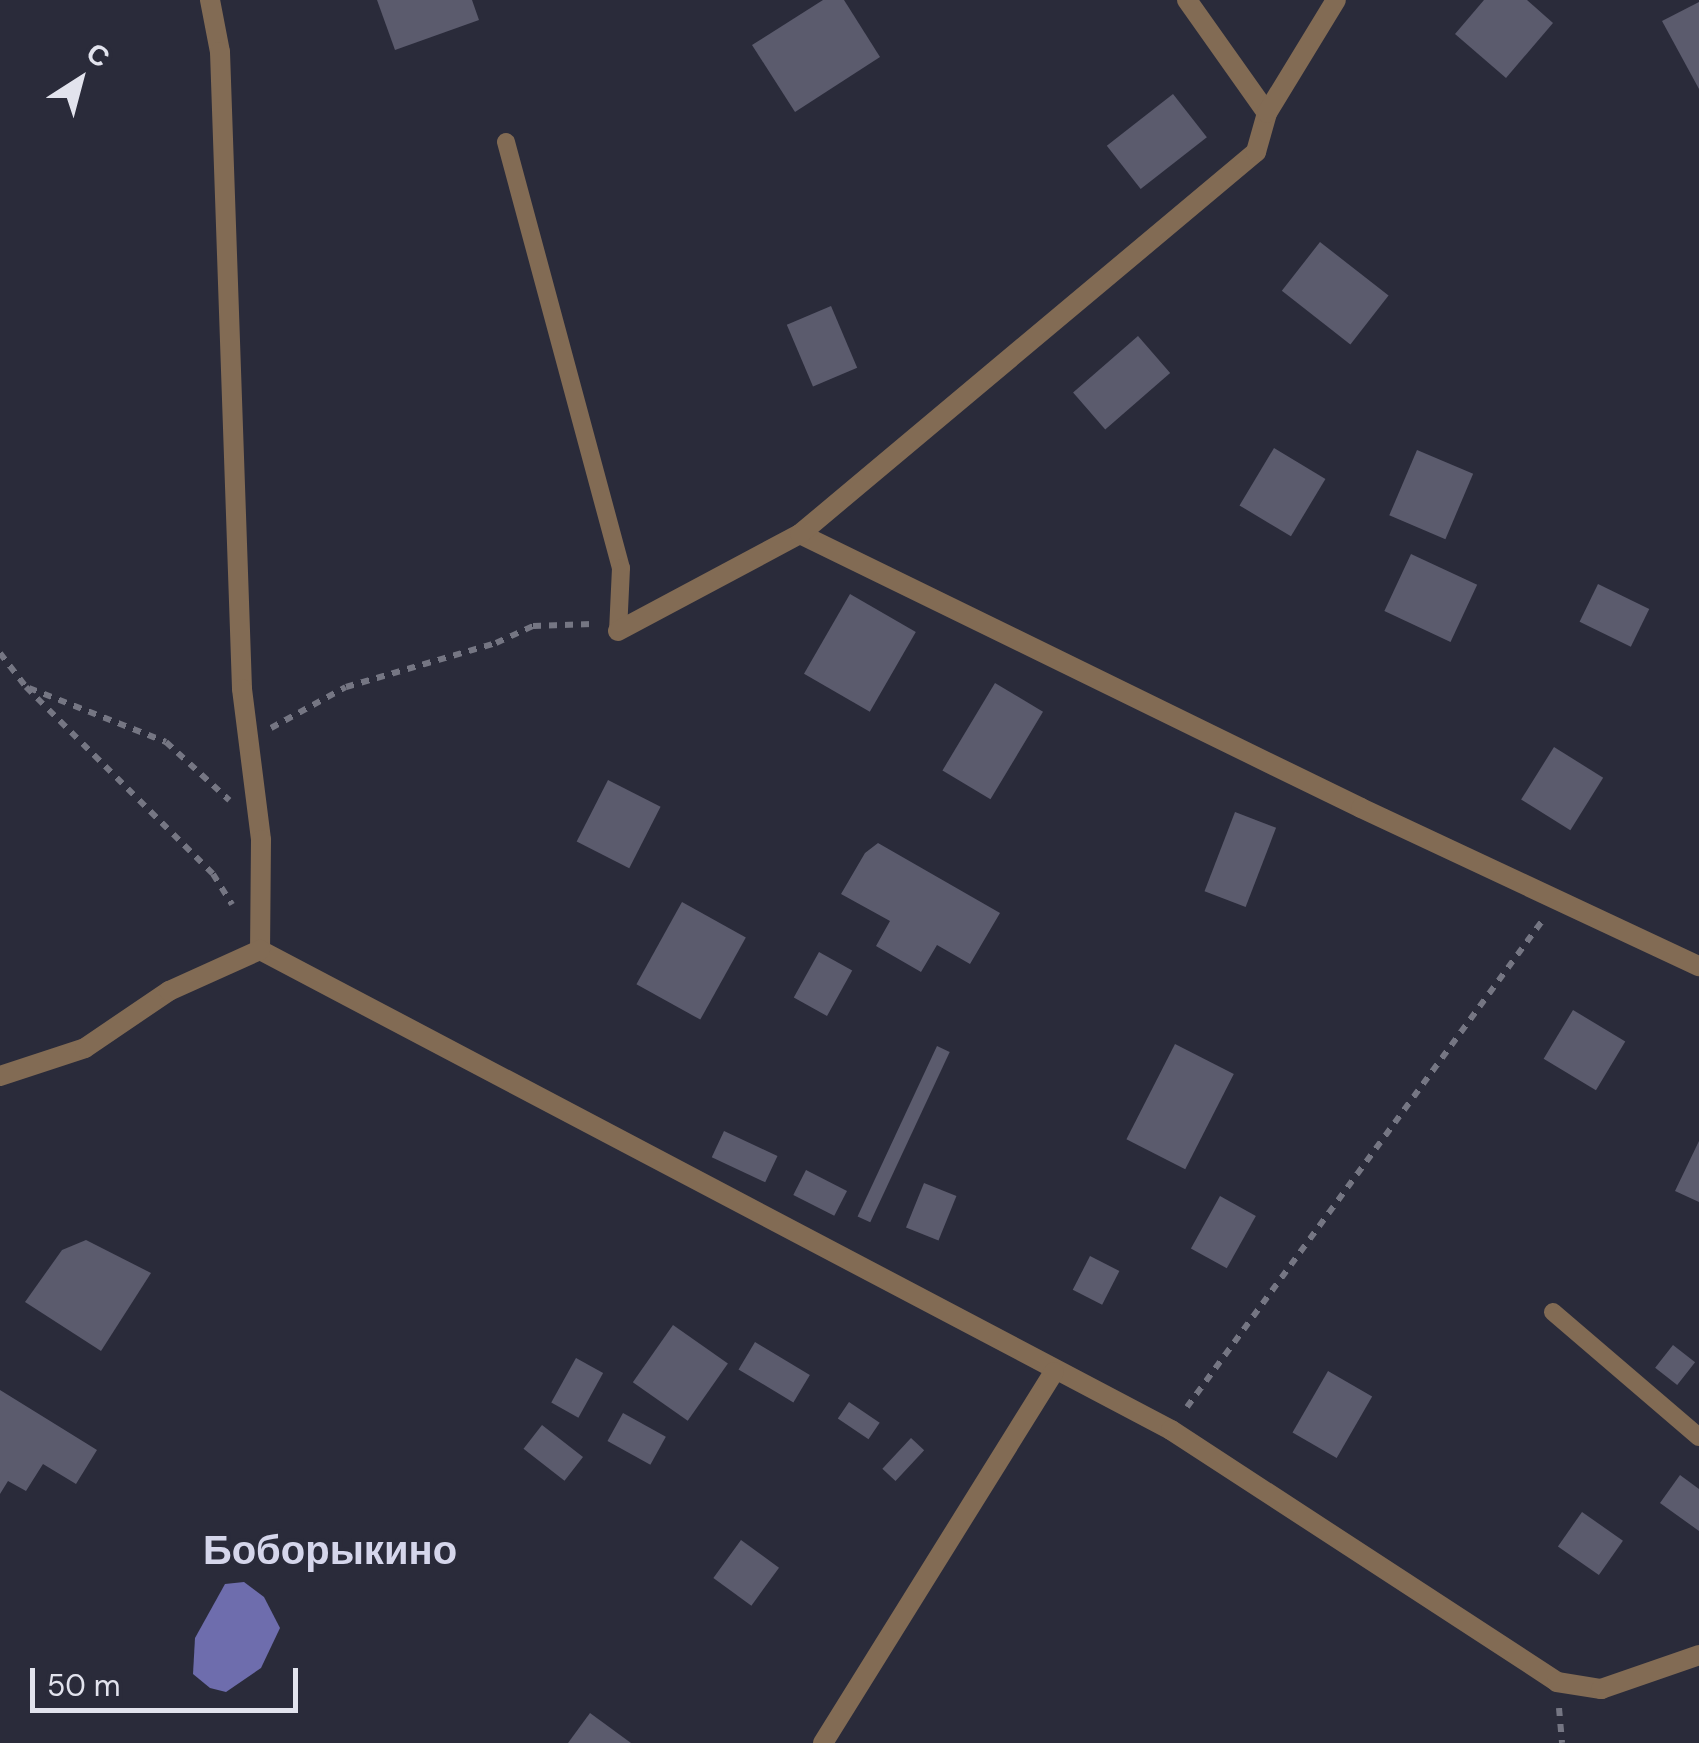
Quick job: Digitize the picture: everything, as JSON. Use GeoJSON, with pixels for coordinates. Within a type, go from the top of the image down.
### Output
{"type":"FeatureCollection","features":[{"type":"Feature","properties":{"kind":"street"},"geometry":{"type":"LineString","coordinates":[[210,0],[220,52],[242,690],[261,840],[260,950]]}},
{"type":"Feature","properties":{"kind":"street"},"geometry":{"type":"LineString","coordinates":[[1187,0],[1267,112]]}},
{"type":"Feature","properties":{"kind":"street"},"geometry":{"type":"LineString","coordinates":[[618,630],[800,534],[1256,152],[1267,112],[1336,0]]}},
{"type":"Feature","properties":{"kind":"street"},"geometry":{"type":"LineString","coordinates":[[800,534],[1699,966]]}},
{"type":"Feature","properties":{"kind":"street"},"geometry":{"type":"LineString","coordinates":[[0,1076],[86,1048],[169,991],[260,950]]}},
{"type":"Feature","properties":{"kind":"street"},"geometry":{"type":"LineString","coordinates":[[260,950],[1054,1372],[1171,1430],[1558,1682],[1601,1689],[1699,1655]]}},
{"type":"Feature","properties":{"kind":"street"},"geometry":{"type":"LineString","coordinates":[[823,1743],[1054,1372]]}},
{"type":"Feature","properties":{"kind":"lane"},"geometry":{"type":"LineString","coordinates":[[506,142],[621,568],[618,630]]}},
{"type":"Feature","properties":{"kind":"lane"},"geometry":{"type":"LineString","coordinates":[[1553,1312],[1699,1437]]}},
{"type":"Feature","properties":{"kind":"path"},"geometry":{"type":"LineString","coordinates":[[248,742],[346,688],[496,643],[533,626],[584,622],[618,630]]}},
{"type":"Feature","properties":{"kind":"path"},"geometry":{"type":"LineString","coordinates":[[0,653],[26,687],[213,874],[260,950]]}},
{"type":"Feature","properties":{"kind":"path"},"geometry":{"type":"LineString","coordinates":[[26,687],[166,742],[228,798],[261,840]]}},
{"type":"Feature","properties":{"kind":"path"},"geometry":{"type":"LineString","coordinates":[[1171,1430],[1558,900]]}},
{"type":"Feature","properties":{"kind":"shaded area"},"geometry":{"type":"Polygon","coordinates":[[[244,1582],[264,1597],[280,1628],[261,1668],[226,1692],[210,1688],[193,1674],[195,1638],[225,1584],[244,1582]]]}},
{"type":"Feature","properties":{"kind":"building"},"geometry":{"type":"Polygon","coordinates":[[[377,0],[472,0],[479,20],[395,50],[377,0]]]}},
{"type":"Feature","properties":{"kind":"building"},"geometry":{"type":"Polygon","coordinates":[[[823,0],[844,0],[880,57],[795,112],[752,45],[823,0]]]}},
{"type":"Feature","properties":{"kind":"building"},"geometry":{"type":"Polygon","coordinates":[[[1484,0],[1527,0],[1553,23],[1506,78],[1455,34],[1484,0]]]}},
{"type":"Feature","properties":{"kind":"building"},"geometry":{"type":"Polygon","coordinates":[[[1699,2],[1699,89],[1662,21],[1699,2]]]}},
{"type":"Feature","properties":{"kind":"building"},"geometry":{"type":"Polygon","coordinates":[[[1173,94],[1207,137],[1141,189],[1107,146],[1173,94]]]}},
{"type":"Feature","properties":{"kind":"building"},"geometry":{"type":"Polygon","coordinates":[[[1320,242],[1389,296],[1350,344],[1282,291],[1320,242]]]}},
{"type":"Feature","properties":{"kind":"building"},"geometry":{"type":"Polygon","coordinates":[[[831,306],[857,368],[813,386],[787,325],[831,306]]]}},
{"type":"Feature","properties":{"kind":"building"},"geometry":{"type":"Polygon","coordinates":[[[1138,336],[1170,373],[1105,429],[1073,392],[1138,336]]]}},
{"type":"Feature","properties":{"kind":"building"},"geometry":{"type":"Polygon","coordinates":[[[1274,448],[1325,479],[1291,536],[1239,505],[1274,448]]]}},
{"type":"Feature","properties":{"kind":"building"},"geometry":{"type":"Polygon","coordinates":[[[1417,450],[1473,474],[1445,539],[1389,515],[1417,450]]]}},
{"type":"Feature","properties":{"kind":"building"},"geometry":{"type":"Polygon","coordinates":[[[1411,554],[1477,585],[1451,642],[1384,611],[1411,554]]]}},
{"type":"Feature","properties":{"kind":"building"},"geometry":{"type":"Polygon","coordinates":[[[1598,584],[1649,609],[1631,647],[1580,622],[1598,584]]]}},
{"type":"Feature","properties":{"kind":"building"},"geometry":{"type":"Polygon","coordinates":[[[850,594],[916,632],[870,712],[804,674],[850,594]]]}},
{"type":"Feature","properties":{"kind":"building"},"geometry":{"type":"Polygon","coordinates":[[[995,683],[1043,712],[990,799],[942,770],[995,683]]]}},
{"type":"Feature","properties":{"kind":"building"},"geometry":{"type":"Polygon","coordinates":[[[1554,747],[1603,778],[1570,830],[1521,800],[1554,747]]]}},
{"type":"Feature","properties":{"kind":"building"},"geometry":{"type":"Polygon","coordinates":[[[608,780],[661,807],[629,868],[577,841],[608,780]]]}},
{"type":"Feature","properties":{"kind":"building"},"geometry":{"type":"Polygon","coordinates":[[[1235,812],[1276,828],[1246,907],[1205,891],[1235,812]]]}},
{"type":"Feature","properties":{"kind":"building"},"geometry":{"type":"Polygon","coordinates":[[[878,843],[1000,913],[970,964],[937,945],[921,972],[876,946],[890,921],[841,894],[865,853],[878,843]]]}},
{"type":"Feature","properties":{"kind":"building"},"geometry":{"type":"Polygon","coordinates":[[[682,902],[746,937],[700,1020],[636,984],[682,902]]]}},
{"type":"Feature","properties":{"kind":"building"},"geometry":{"type":"Polygon","coordinates":[[[819,952],[852,970],[827,1016],[794,997],[819,952]]]}},
{"type":"Feature","properties":{"kind":"building"},"geometry":{"type":"Polygon","coordinates":[[[1573,1010],[1625,1041],[1596,1090],[1544,1059],[1573,1010]]]}},
{"type":"Feature","properties":{"kind":"building"},"geometry":{"type":"Polygon","coordinates":[[[1175,1044],[1234,1074],[1185,1169],[1126,1139],[1175,1044]]]}},
{"type":"Feature","properties":{"kind":"building"},"geometry":{"type":"Polygon","coordinates":[[[937,1046],[950,1052],[870,1222],[858,1216],[937,1046]]]}},
{"type":"Feature","properties":{"kind":"building"},"geometry":{"type":"Polygon","coordinates":[[[724,1131],[777,1156],[765,1182],[712,1157],[724,1131]]]}},
{"type":"Feature","properties":{"kind":"building"},"geometry":{"type":"Polygon","coordinates":[[[1699,1141],[1699,1202],[1675,1191],[1699,1141]]]}},
{"type":"Feature","properties":{"kind":"building"},"geometry":{"type":"Polygon","coordinates":[[[806,1170],[847,1191],[834,1216],[793,1195],[806,1170]]]}},
{"type":"Feature","properties":{"kind":"building"},"geometry":{"type":"Polygon","coordinates":[[[924,1183],[956,1196],[938,1241],[906,1228],[924,1183]]]}},
{"type":"Feature","properties":{"kind":"building"},"geometry":{"type":"Polygon","coordinates":[[[1220,1196],[1256,1216],[1227,1268],[1191,1248],[1220,1196]]]}},
{"type":"Feature","properties":{"kind":"building"},"geometry":{"type":"Polygon","coordinates":[[[86,1240],[151,1273],[101,1351],[25,1302],[62,1250],[86,1240]]]}},
{"type":"Feature","properties":{"kind":"building"},"geometry":{"type":"Polygon","coordinates":[[[1090,1256],[1119,1271],[1102,1305],[1073,1290],[1090,1256]]]}},
{"type":"Feature","properties":{"kind":"building"},"geometry":{"type":"Polygon","coordinates":[[[673,1325],[728,1363],[688,1421],[633,1382],[673,1325]]]}},
{"type":"Feature","properties":{"kind":"building"},"geometry":{"type":"Polygon","coordinates":[[[755,1342],[810,1375],[793,1402],[739,1369],[755,1342]]]}},
{"type":"Feature","properties":{"kind":"building"},"geometry":{"type":"Polygon","coordinates":[[[1673,1345],[1695,1362],[1677,1385],[1655,1368],[1673,1345]]]}},
{"type":"Feature","properties":{"kind":"building"},"geometry":{"type":"Polygon","coordinates":[[[576,1358],[603,1373],[578,1418],[551,1403],[576,1358]]]}},
{"type":"Feature","properties":{"kind":"building"},"geometry":{"type":"Polygon","coordinates":[[[1328,1371],[1372,1396],[1337,1458],[1292,1432],[1328,1371]]]}},
{"type":"Feature","properties":{"kind":"building"},"geometry":{"type":"Polygon","coordinates":[[[0,1390],[97,1450],[76,1484],[43,1464],[26,1491],[8,1481],[0,1494],[0,1390]]]}},
{"type":"Feature","properties":{"kind":"building"},"geometry":{"type":"Polygon","coordinates":[[[849,1402],[880,1423],[868,1439],[838,1419],[849,1402]]]}},
{"type":"Feature","properties":{"kind":"building"},"geometry":{"type":"Polygon","coordinates":[[[623,1413],[666,1437],[650,1465],[607,1441],[623,1413]]]}},
{"type":"Feature","properties":{"kind":"building"},"geometry":{"type":"Polygon","coordinates":[[[542,1425],[583,1457],[565,1481],[524,1449],[542,1425]]]}},
{"type":"Feature","properties":{"kind":"building"},"geometry":{"type":"Polygon","coordinates":[[[911,1438],[924,1450],[896,1481],[882,1469],[911,1438]]]}},
{"type":"Feature","properties":{"kind":"building"},"geometry":{"type":"Polygon","coordinates":[[[1680,1475],[1699,1489],[1699,1531],[1660,1503],[1680,1475]]]}},
{"type":"Feature","properties":{"kind":"building"},"geometry":{"type":"Polygon","coordinates":[[[1582,1512],[1623,1541],[1599,1575],[1558,1546],[1582,1512]]]}},
{"type":"Feature","properties":{"kind":"building"},"geometry":{"type":"Polygon","coordinates":[[[741,1540],[779,1568],[751,1606],[713,1578],[741,1540]]]}},
{"type":"Feature","properties":{"kind":"building"},"geometry":{"type":"Polygon","coordinates":[[[590,1713],[631,1743],[568,1743],[590,1713]]]}},
{"type":"Feature","properties":{"kind":"district","name":"Боборыкино"},"geometry":{"type":"Point","coordinates":[330,1550]}}]}
